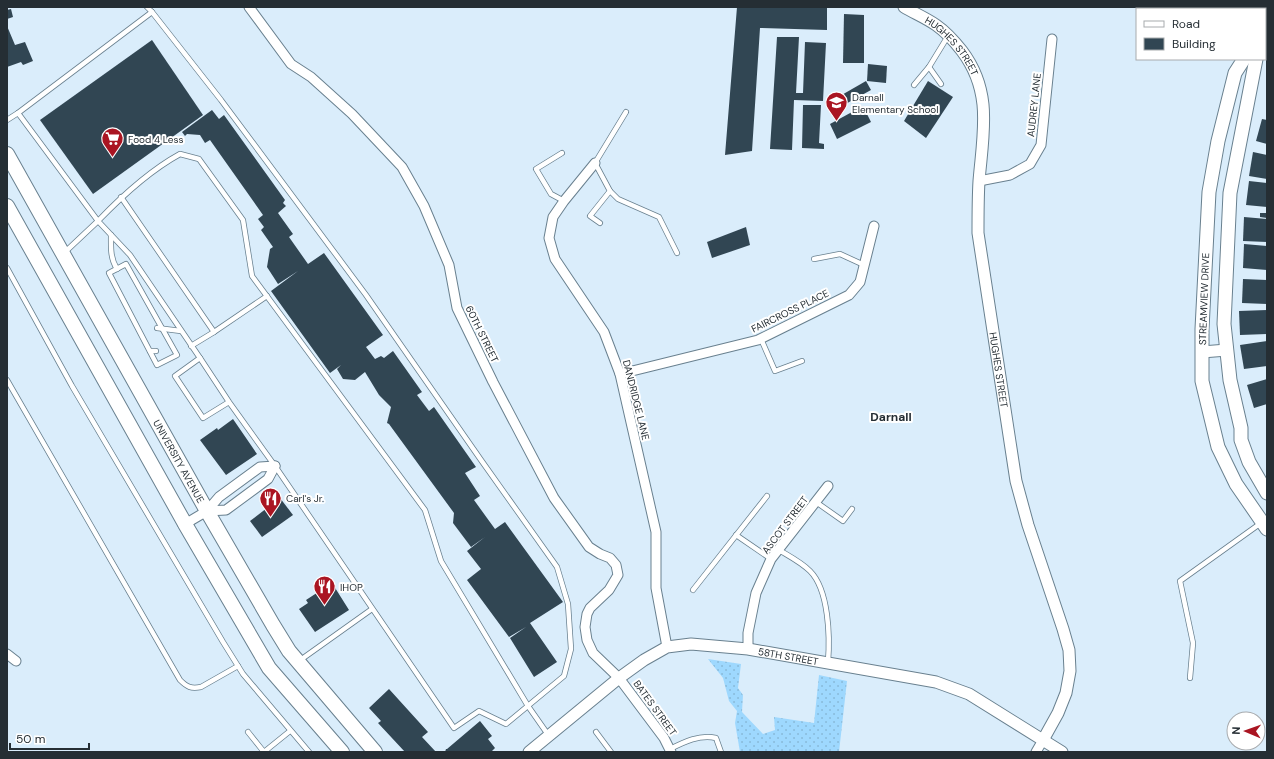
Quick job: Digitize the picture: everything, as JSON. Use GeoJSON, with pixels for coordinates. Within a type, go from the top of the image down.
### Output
{"type":"FeatureCollection","features":[{"type":"Feature","properties":{"kind":"main road","name":"STREAMVIEW DRIVE"},"geometry":{"type":"LineString","coordinates":[[1243,60],[1235,73],[1210,180],[1207,206],[1202,381],[1218,446],[1236,484],[1265,526]]}},
{"type":"Feature","properties":{"kind":"main road"},"geometry":{"type":"LineString","coordinates":[[1256,60],[1230,193],[1224,324],[1230,380],[1241,428],[1241,440],[1249,462],[1267,493]]}},
{"type":"Feature","properties":{"kind":"main road","name":"UNIVERSITY AVENUE"},"geometry":{"type":"LineString","coordinates":[[7,154],[207,511],[273,625],[289,651],[375,752]]}},
{"type":"Feature","properties":{"kind":"main road"},"geometry":{"type":"LineString","coordinates":[[7,206],[185,523],[269,668],[342,752]]}},
{"type":"Feature","properties":{"kind":"street","name":"60TH STREET"},"geometry":{"type":"LineString","coordinates":[[249,7],[291,64],[311,77],[352,114],[402,167],[424,206],[449,265],[457,308],[493,382],[554,498],[589,547],[610,558],[616,564],[618,575],[609,590],[590,608],[585,627],[587,640],[593,653],[619,678]]}},
{"type":"Feature","properties":{"kind":"street","name":"HUGHES STREET"},"geometry":{"type":"LineString","coordinates":[[904,7],[937,25],[961,50],[977,78],[983,103],[984,128],[977,210],[978,233],[1016,481],[1028,526],[1066,639],[1070,671],[1066,693],[1058,713],[1036,752]]}},
{"type":"Feature","properties":{"kind":"street","name":"AUDREY LANE"},"geometry":{"type":"LineString","coordinates":[[979,181],[1010,175],[1030,164],[1041,145],[1052,39]]}},
{"type":"Feature","properties":{"kind":"street","name":"DANDRIDGE LANE"},"geometry":{"type":"LineString","coordinates":[[595,163],[553,217],[549,238],[555,259],[604,332],[620,374],[656,532],[656,588],[667,647]]}},
{"type":"Feature","properties":{"kind":"street","name":"FAIRCROSS PLACE"},"geometry":{"type":"LineString","coordinates":[[620,374],[761,339],[849,295],[860,282],[874,226]]}},
{"type":"Feature","properties":{"kind":"street"},"geometry":{"type":"LineString","coordinates":[[1202,352],[1227,350]]}},
{"type":"Feature","properties":{"kind":"street"},"geometry":{"type":"LineString","coordinates":[[207,511],[226,510],[268,479],[275,466]]}},
{"type":"Feature","properties":{"kind":"street"},"geometry":{"type":"LineString","coordinates":[[185,523],[207,511],[219,497],[260,467],[275,466]]}},
{"type":"Feature","properties":{"kind":"street","name":"ASCOT STREET"},"geometry":{"type":"LineString","coordinates":[[748,649],[748,633],[756,593],[771,559],[828,486]]}},
{"type":"Feature","properties":{"kind":"street","name":"58TH STREET"},"geometry":{"type":"LineString","coordinates":[[529,752],[619,678],[644,660],[667,647],[691,644],[748,649],[922,679],[953,688],[969,694],[1062,752]]}},
{"type":"Feature","properties":{"kind":"street"},"geometry":{"type":"LineString","coordinates":[[7,654],[16,661]]}},
{"type":"Feature","properties":{"kind":"street","name":"BATES STREET"},"geometry":{"type":"LineString","coordinates":[[619,678],[664,738],[670,751]]}},
{"type":"Feature","properties":{"kind":"lane"},"geometry":{"type":"LineString","coordinates":[[18,112],[98,221],[130,255],[177,322],[181,331],[229,402],[275,466],[454,728],[479,711],[506,724],[564,676],[571,649],[568,604],[557,567],[480,460],[366,295],[221,100],[147,7]]}},
{"type":"Feature","properties":{"kind":"lane"},"geometry":{"type":"LineString","coordinates":[[7,120],[152,12]]}},
{"type":"Feature","properties":{"kind":"lane"},"geometry":{"type":"LineString","coordinates":[[914,85],[929,67],[948,36]]}},
{"type":"Feature","properties":{"kind":"lane"},"geometry":{"type":"LineString","coordinates":[[929,67],[941,84]]}},
{"type":"Feature","properties":{"kind":"lane"},"geometry":{"type":"LineString","coordinates":[[626,112],[595,163],[610,191],[618,199],[659,216],[677,253]]}},
{"type":"Feature","properties":{"kind":"lane"},"geometry":{"type":"LineString","coordinates":[[562,153],[536,169],[551,194],[564,201]]}},
{"type":"Feature","properties":{"kind":"lane"},"geometry":{"type":"LineString","coordinates":[[63,254],[121,197],[165,162],[180,154],[199,159],[243,220],[252,276],[425,510],[441,561],[528,706],[549,736]]}},
{"type":"Feature","properties":{"kind":"lane"},"geometry":{"type":"LineString","coordinates":[[600,223],[590,216],[610,191]]}},
{"type":"Feature","properties":{"kind":"lane"},"geometry":{"type":"LineString","coordinates":[[121,197],[214,332]]}},
{"type":"Feature","properties":{"kind":"lane"},"geometry":{"type":"LineString","coordinates":[[111,235],[112,261],[117,269]]}},
{"type":"Feature","properties":{"kind":"lane"},"geometry":{"type":"LineString","coordinates":[[814,260],[840,254],[864,265]]}},
{"type":"Feature","properties":{"kind":"lane"},"geometry":{"type":"LineString","coordinates":[[126,264],[151,314],[166,340],[177,355],[157,364],[150,352],[147,341],[141,329],[116,282],[109,273],[117,269],[126,264]]}},
{"type":"Feature","properties":{"kind":"lane"},"geometry":{"type":"LineString","coordinates":[[7,268],[72,386],[223,642],[238,666],[308,752]]}},
{"type":"Feature","properties":{"kind":"lane"},"geometry":{"type":"LineString","coordinates":[[191,346],[267,296]]}},
{"type":"Feature","properties":{"kind":"lane"},"geometry":{"type":"LineString","coordinates":[[160,328],[181,331]]}},
{"type":"Feature","properties":{"kind":"lane"},"geometry":{"type":"LineString","coordinates":[[761,339],[775,371],[802,361]]}},
{"type":"Feature","properties":{"kind":"lane"},"geometry":{"type":"LineString","coordinates":[[150,352],[156,351]]}},
{"type":"Feature","properties":{"kind":"lane"},"geometry":{"type":"LineString","coordinates":[[169,351],[174,351]]}},
{"type":"Feature","properties":{"kind":"lane"},"geometry":{"type":"LineString","coordinates":[[200,358],[175,376],[203,418],[229,402]]}},
{"type":"Feature","properties":{"kind":"lane"},"geometry":{"type":"LineString","coordinates":[[7,380],[180,680],[186,686],[201,688],[238,666]]}},
{"type":"Feature","properties":{"kind":"lane"},"geometry":{"type":"LineString","coordinates":[[693,590],[766,496]]}},
{"type":"Feature","properties":{"kind":"lane"},"geometry":{"type":"LineString","coordinates":[[816,502],[843,521],[852,509]]}},
{"type":"Feature","properties":{"kind":"lane"},"geometry":{"type":"LineString","coordinates":[[1190,678],[1193,643],[1180,581],[1265,526]]}},
{"type":"Feature","properties":{"kind":"lane"},"geometry":{"type":"LineString","coordinates":[[736,535],[771,559]]}},
{"type":"Feature","properties":{"kind":"lane"},"geometry":{"type":"LineString","coordinates":[[779,550],[809,571],[817,580],[822,592],[829,626],[828,664]]}},
{"type":"Feature","properties":{"kind":"lane"},"geometry":{"type":"LineString","coordinates":[[298,662],[372,609]]}},
{"type":"Feature","properties":{"kind":"lane"},"geometry":{"type":"LineString","coordinates":[[248,732],[264,752],[290,731]]}},
{"type":"Feature","properties":{"kind":"lane"},"geometry":{"type":"LineString","coordinates":[[596,732],[611,752]]}},
{"type":"Feature","properties":{"kind":"lane"},"geometry":{"type":"LineString","coordinates":[[670,751],[693,740],[710,737],[716,738],[721,752]]}},
{"type":"Feature","properties":{"kind":"shaded area"},"geometry":{"type":"Polygon","coordinates":[[[708,659],[741,664],[738,688],[743,695],[742,712],[763,734],[775,730],[774,717],[814,723],[819,675],[847,681],[839,752],[740,752],[735,723],[737,711],[729,701],[723,678],[708,659]]]}},
{"type":"Feature","properties":{"kind":"building"},"geometry":{"type":"Polygon","coordinates":[[[737,7],[827,7],[827,30],[760,28],[752,151],[725,155],[737,7]]]}},
{"type":"Feature","properties":{"kind":"building"},"geometry":{"type":"Polygon","coordinates":[[[11,9],[13,17],[7,19],[7,10],[11,9]]]}},
{"type":"Feature","properties":{"kind":"building"},"geometry":{"type":"Polygon","coordinates":[[[844,14],[864,15],[864,63],[843,63],[844,14]]]}},
{"type":"Feature","properties":{"kind":"building"},"geometry":{"type":"Polygon","coordinates":[[[7,26],[15,45],[25,42],[33,61],[23,65],[21,62],[7,67],[7,26]]]}},
{"type":"Feature","properties":{"kind":"building"},"geometry":{"type":"Polygon","coordinates":[[[777,37],[799,37],[796,93],[803,93],[805,42],[826,43],[823,101],[794,100],[792,150],[770,149],[777,37]]]}},
{"type":"Feature","properties":{"kind":"building"},"geometry":{"type":"Polygon","coordinates":[[[152,40],[203,115],[93,194],[40,120],[152,40]]]}},
{"type":"Feature","properties":{"kind":"building"},"geometry":{"type":"Polygon","coordinates":[[[868,64],[887,66],[886,83],[867,81],[868,64]]]}},
{"type":"Feature","properties":{"kind":"building"},"geometry":{"type":"Polygon","coordinates":[[[866,81],[871,90],[831,112],[826,104],[866,81]]]}},
{"type":"Feature","properties":{"kind":"building"},"geometry":{"type":"Polygon","coordinates":[[[928,81],[953,97],[926,138],[904,121],[928,81]]]}},
{"type":"Feature","properties":{"kind":"building"},"geometry":{"type":"Polygon","coordinates":[[[803,105],[821,105],[819,143],[824,144],[824,149],[802,148],[803,105]]]}},
{"type":"Feature","properties":{"kind":"building"},"geometry":{"type":"Polygon","coordinates":[[[863,106],[871,122],[837,139],[830,124],[863,106]]]}},
{"type":"Feature","properties":{"kind":"building"},"geometry":{"type":"Polygon","coordinates":[[[212,110],[219,119],[224,115],[285,200],[283,203],[286,206],[278,213],[293,234],[289,237],[308,264],[324,253],[383,335],[366,347],[375,359],[381,356],[384,358],[393,351],[422,392],[417,395],[429,411],[434,407],[476,467],[465,473],[480,496],[474,500],[495,529],[505,522],[563,602],[530,623],[557,662],[534,677],[510,638],[526,627],[509,637],[467,580],[481,569],[467,551],[485,537],[471,547],[453,523],[454,513],[387,423],[391,407],[379,395],[365,372],[355,380],[343,379],[337,369],[341,365],[330,373],[271,291],[298,271],[278,284],[267,267],[270,249],[273,247],[261,230],[264,227],[258,219],[263,215],[210,140],[205,143],[200,135],[187,134],[185,136],[182,132],[212,110]]]}},
{"type":"Feature","properties":{"kind":"building"},"geometry":{"type":"Polygon","coordinates":[[[1262,119],[1267,120],[1267,144],[1256,141],[1262,119]]]}},
{"type":"Feature","properties":{"kind":"building"},"geometry":{"type":"Polygon","coordinates":[[[1253,152],[1267,155],[1267,179],[1249,176],[1253,152]]]}},
{"type":"Feature","properties":{"kind":"building"},"geometry":{"type":"Polygon","coordinates":[[[1249,181],[1267,183],[1267,207],[1246,205],[1249,181]]]}},
{"type":"Feature","properties":{"kind":"building"},"geometry":{"type":"Polygon","coordinates":[[[1260,213],[1267,213],[1267,218],[1260,217],[1260,213]]]}},
{"type":"Feature","properties":{"kind":"building"},"geometry":{"type":"Polygon","coordinates":[[[1244,217],[1267,219],[1267,242],[1243,241],[1244,217]]]}},
{"type":"Feature","properties":{"kind":"building"},"geometry":{"type":"Polygon","coordinates":[[[746,227],[750,245],[712,258],[707,242],[746,227]]]}},
{"type":"Feature","properties":{"kind":"building"},"geometry":{"type":"Polygon","coordinates":[[[1244,244],[1267,246],[1267,270],[1243,268],[1244,244]]]}},
{"type":"Feature","properties":{"kind":"building"},"geometry":{"type":"Polygon","coordinates":[[[1243,279],[1267,280],[1267,304],[1242,303],[1243,279]]]}},
{"type":"Feature","properties":{"kind":"building"},"geometry":{"type":"Polygon","coordinates":[[[1267,310],[1267,334],[1240,335],[1239,311],[1267,310]]]}},
{"type":"Feature","properties":{"kind":"building"},"geometry":{"type":"Polygon","coordinates":[[[1267,341],[1267,366],[1244,369],[1240,345],[1267,341]]]}},
{"type":"Feature","properties":{"kind":"building"},"geometry":{"type":"Polygon","coordinates":[[[1267,379],[1267,404],[1254,408],[1247,385],[1267,379]]]}},
{"type":"Feature","properties":{"kind":"building"},"geometry":{"type":"Polygon","coordinates":[[[233,419],[257,454],[226,475],[200,440],[217,428],[218,430],[233,419]]]}},
{"type":"Feature","properties":{"kind":"building","name":"Carl's Jr."},"geometry":{"type":"Polygon","coordinates":[[[280,498],[293,515],[262,537],[250,521],[280,498]]]}},
{"type":"Feature","properties":{"kind":"building","name":"IHOP"},"geometry":{"type":"Polygon","coordinates":[[[332,583],[349,610],[315,632],[299,609],[308,603],[306,600],[332,583]]]}},
{"type":"Feature","properties":{"kind":"building"},"geometry":{"type":"Polygon","coordinates":[[[389,689],[428,732],[422,737],[436,752],[405,752],[378,723],[381,721],[369,708],[389,689]]]}},
{"type":"Feature","properties":{"kind":"building"},"geometry":{"type":"Polygon","coordinates":[[[480,721],[492,736],[488,739],[495,748],[491,752],[445,752],[446,749],[480,721]]]}},
{"type":"Feature","properties":{"kind":"place","name":"Darnall Elementary School"},"geometry":{"type":"Point","coordinates":[836,122]}},
{"type":"Feature","properties":{"kind":"place","name":"Food 4 Less"},"geometry":{"type":"Point","coordinates":[113,158]}},
{"type":"Feature","properties":{"kind":"place","name":"Carl's Jr."},"geometry":{"type":"Point","coordinates":[271,518]}},
{"type":"Feature","properties":{"kind":"place","name":"IHOP"},"geometry":{"type":"Point","coordinates":[324,606]}},
{"type":"Feature","properties":{"kind":"district","name":"Darnall"},"geometry":{"type":"Point","coordinates":[891,417]}}]}
